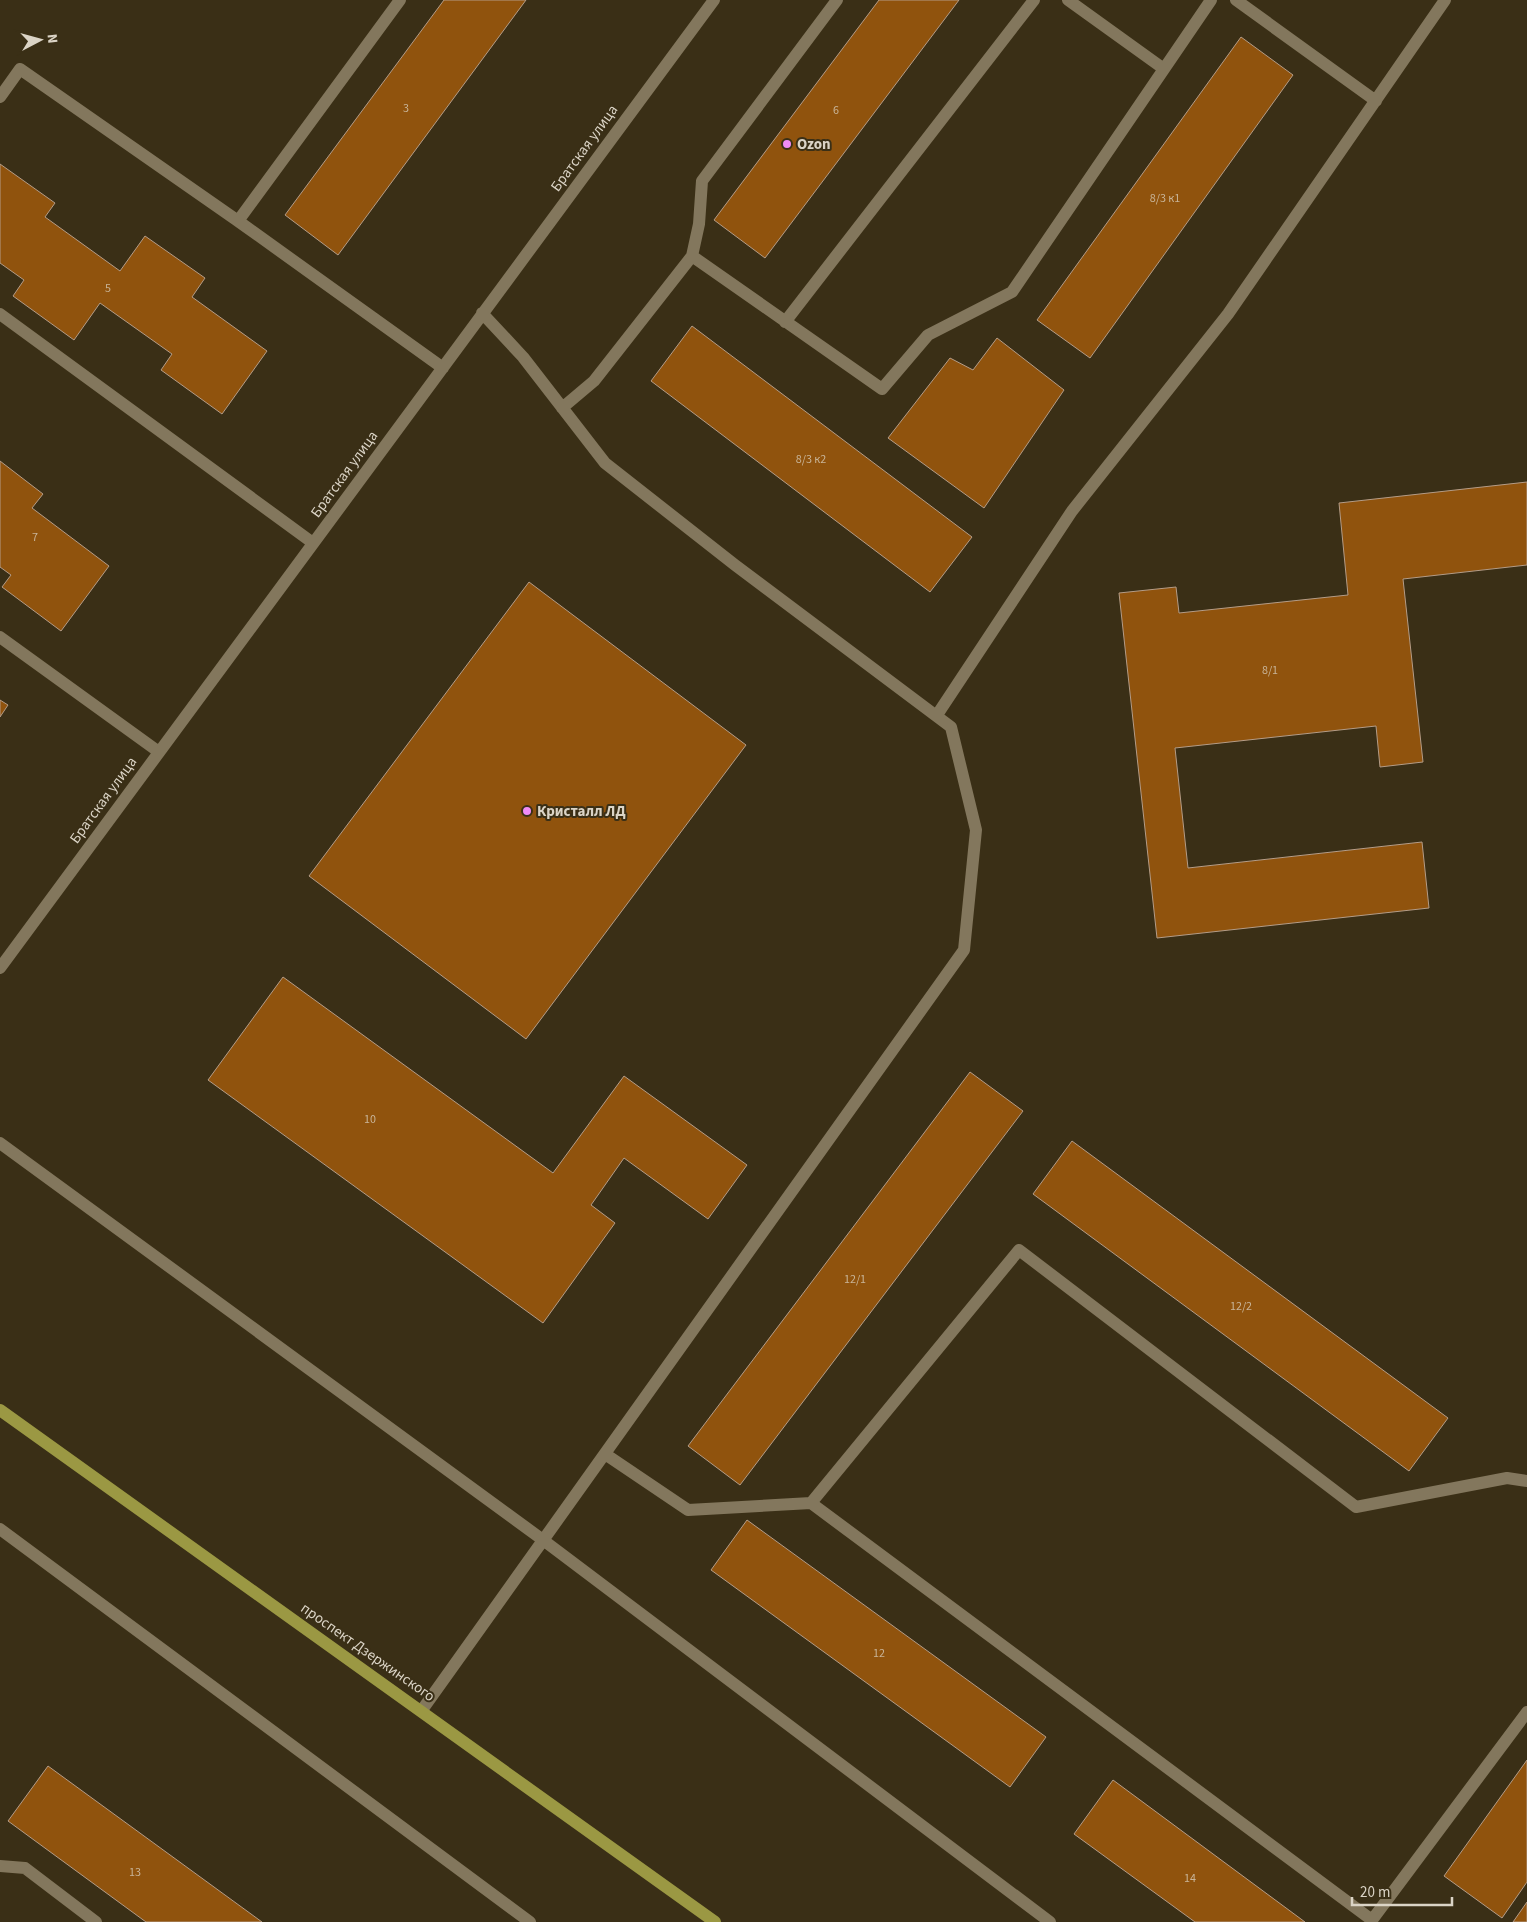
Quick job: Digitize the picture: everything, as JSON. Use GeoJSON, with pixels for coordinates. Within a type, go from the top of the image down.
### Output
{"type":"FeatureCollection","features":[{"type":"Feature","properties":{"kind":"main road","name":"проспект Дзержинского"},"geometry":{"type":"LineString","coordinates":[[0,1410],[716,1922]]}},
{"type":"Feature","properties":{"kind":"street"},"geometry":{"type":"LineString","coordinates":[[238,221],[400,0]]}},
{"type":"Feature","properties":{"kind":"street","name":"Братская улица"},"geometry":{"type":"LineString","coordinates":[[0,968],[714,0]]}},
{"type":"Feature","properties":{"kind":"street"},"geometry":{"type":"LineString","coordinates":[[562,408],[594,381],[692,256],[699,224],[702,181],[837,0]]}},
{"type":"Feature","properties":{"kind":"street"},"geometry":{"type":"LineString","coordinates":[[786,322],[1034,0]]}},
{"type":"Feature","properties":{"kind":"street"},"geometry":{"type":"LineString","coordinates":[[1069,0],[1164,70]]}},
{"type":"Feature","properties":{"kind":"street"},"geometry":{"type":"LineString","coordinates":[[692,256],[882,390],[928,335],[1012,292],[1211,0]]}},
{"type":"Feature","properties":{"kind":"street"},"geometry":{"type":"LineString","coordinates":[[1236,0],[1376,101]]}},
{"type":"Feature","properties":{"kind":"street"},"geometry":{"type":"LineString","coordinates":[[937,715],[1072,511],[1228,314],[1445,0]]}},
{"type":"Feature","properties":{"kind":"street"},"geometry":{"type":"LineString","coordinates":[[0,97],[20,69],[238,221],[443,368]]}},
{"type":"Feature","properties":{"kind":"street"},"geometry":{"type":"LineString","coordinates":[[422,1710],[964,950],[976,830],[951,727],[735,565],[605,463],[523,357],[482,313]]}},
{"type":"Feature","properties":{"kind":"street"},"geometry":{"type":"LineString","coordinates":[[0,314],[313,543]]}},
{"type":"Feature","properties":{"kind":"street"},"geometry":{"type":"LineString","coordinates":[[0,637],[159,752]]}},
{"type":"Feature","properties":{"kind":"street"},"geometry":{"type":"LineString","coordinates":[[0,1143],[543,1540],[1050,1922]]}},
{"type":"Feature","properties":{"kind":"street"},"geometry":{"type":"LineString","coordinates":[[812,1502],[1019,1250],[1356,1507],[1507,1478],[1527,1481]]}},
{"type":"Feature","properties":{"kind":"street"},"geometry":{"type":"LineString","coordinates":[[604,1454],[688,1510],[812,1502],[1373,1921],[1527,1712]]}},
{"type":"Feature","properties":{"kind":"street"},"geometry":{"type":"LineString","coordinates":[[0,1529],[530,1922]]}},
{"type":"Feature","properties":{"kind":"street"},"geometry":{"type":"LineString","coordinates":[[0,1866],[25,1868],[96,1922]]}},
{"type":"Feature","properties":{"kind":"building"},"geometry":{"type":"Polygon","coordinates":[[[444,0],[526,0],[338,255],[285,215],[444,0]]]}},
{"type":"Feature","properties":{"kind":"building"},"geometry":{"type":"Polygon","coordinates":[[[879,0],[959,0],[765,258],[714,220],[879,0]]]}},
{"type":"Feature","properties":{"kind":"building"},"geometry":{"type":"Polygon","coordinates":[[[1241,37],[1293,75],[1090,358],[1037,320],[1241,37]]]}},
{"type":"Feature","properties":{"kind":"building"},"geometry":{"type":"Polygon","coordinates":[[[0,164],[55,203],[45,217],[120,271],[145,236],[205,278],[192,297],[267,351],[222,414],[161,370],[172,354],[100,303],[74,340],[13,296],[24,280],[0,263],[0,164]]]}},
{"type":"Feature","properties":{"kind":"building"},"geometry":{"type":"Polygon","coordinates":[[[692,326],[972,537],[930,592],[651,381],[692,326]]]}},
{"type":"Feature","properties":{"kind":"building"},"geometry":{"type":"Polygon","coordinates":[[[997,338],[1064,390],[984,508],[888,438],[950,358],[973,370],[997,338]]]}},
{"type":"Feature","properties":{"kind":"building"},"geometry":{"type":"Polygon","coordinates":[[[0,461],[43,494],[32,508],[109,566],[61,631],[2,587],[11,575],[0,567],[0,461]]]}},
{"type":"Feature","properties":{"kind":"building"},"geometry":{"type":"Polygon","coordinates":[[[1527,482],[1527,565],[1403,579],[1423,762],[1380,767],[1376,726],[1175,748],[1188,868],[1422,842],[1429,908],[1157,938],[1119,593],[1176,587],[1179,613],[1348,595],[1339,503],[1527,482]]]}},
{"type":"Feature","properties":{"kind":"building","name":"Кристалл ЛД"},"geometry":{"type":"Polygon","coordinates":[[[529,582],[746,745],[526,1039],[309,876],[529,582]]]}},
{"type":"Feature","properties":{"kind":"building"},"geometry":{"type":"Polygon","coordinates":[[[0,700],[8,705],[0,717],[0,700]]]}},
{"type":"Feature","properties":{"kind":"building"},"geometry":{"type":"Polygon","coordinates":[[[283,977],[553,1173],[624,1076],[747,1165],[708,1219],[624,1158],[591,1205],[615,1223],[543,1323],[208,1080],[283,977]]]}},
{"type":"Feature","properties":{"kind":"building"},"geometry":{"type":"Polygon","coordinates":[[[970,1072],[1023,1111],[740,1485],[688,1446],[970,1072]]]}},
{"type":"Feature","properties":{"kind":"building"},"geometry":{"type":"Polygon","coordinates":[[[1072,1141],[1448,1418],[1409,1471],[1033,1194],[1072,1141]]]}},
{"type":"Feature","properties":{"kind":"building"},"geometry":{"type":"Polygon","coordinates":[[[747,1520],[1046,1737],[1010,1787],[711,1570],[747,1520]]]}},
{"type":"Feature","properties":{"kind":"building"},"geometry":{"type":"Polygon","coordinates":[[[1527,1760],[1527,1882],[1502,1918],[1444,1876],[1527,1760]]]}},
{"type":"Feature","properties":{"kind":"building"},"geometry":{"type":"Polygon","coordinates":[[[48,1766],[262,1922],[146,1922],[8,1821],[48,1766]]]}},
{"type":"Feature","properties":{"kind":"building"},"geometry":{"type":"Polygon","coordinates":[[[1113,1780],[1305,1922],[1195,1922],[1074,1834],[1113,1780]]]}},
{"type":"Feature","properties":{"kind":"building"},"geometry":{"type":"Polygon","coordinates":[[[1527,1902],[1527,1922],[1513,1922],[1527,1902]]]}},
{"type":"Feature","properties":{"kind":"place","name":"Ozon"},"geometry":{"type":"Point","coordinates":[787,144]}},
{"type":"Feature","properties":{"kind":"place","name":"Кристалл ЛД"},"geometry":{"type":"Point","coordinates":[527,811]}}]}
